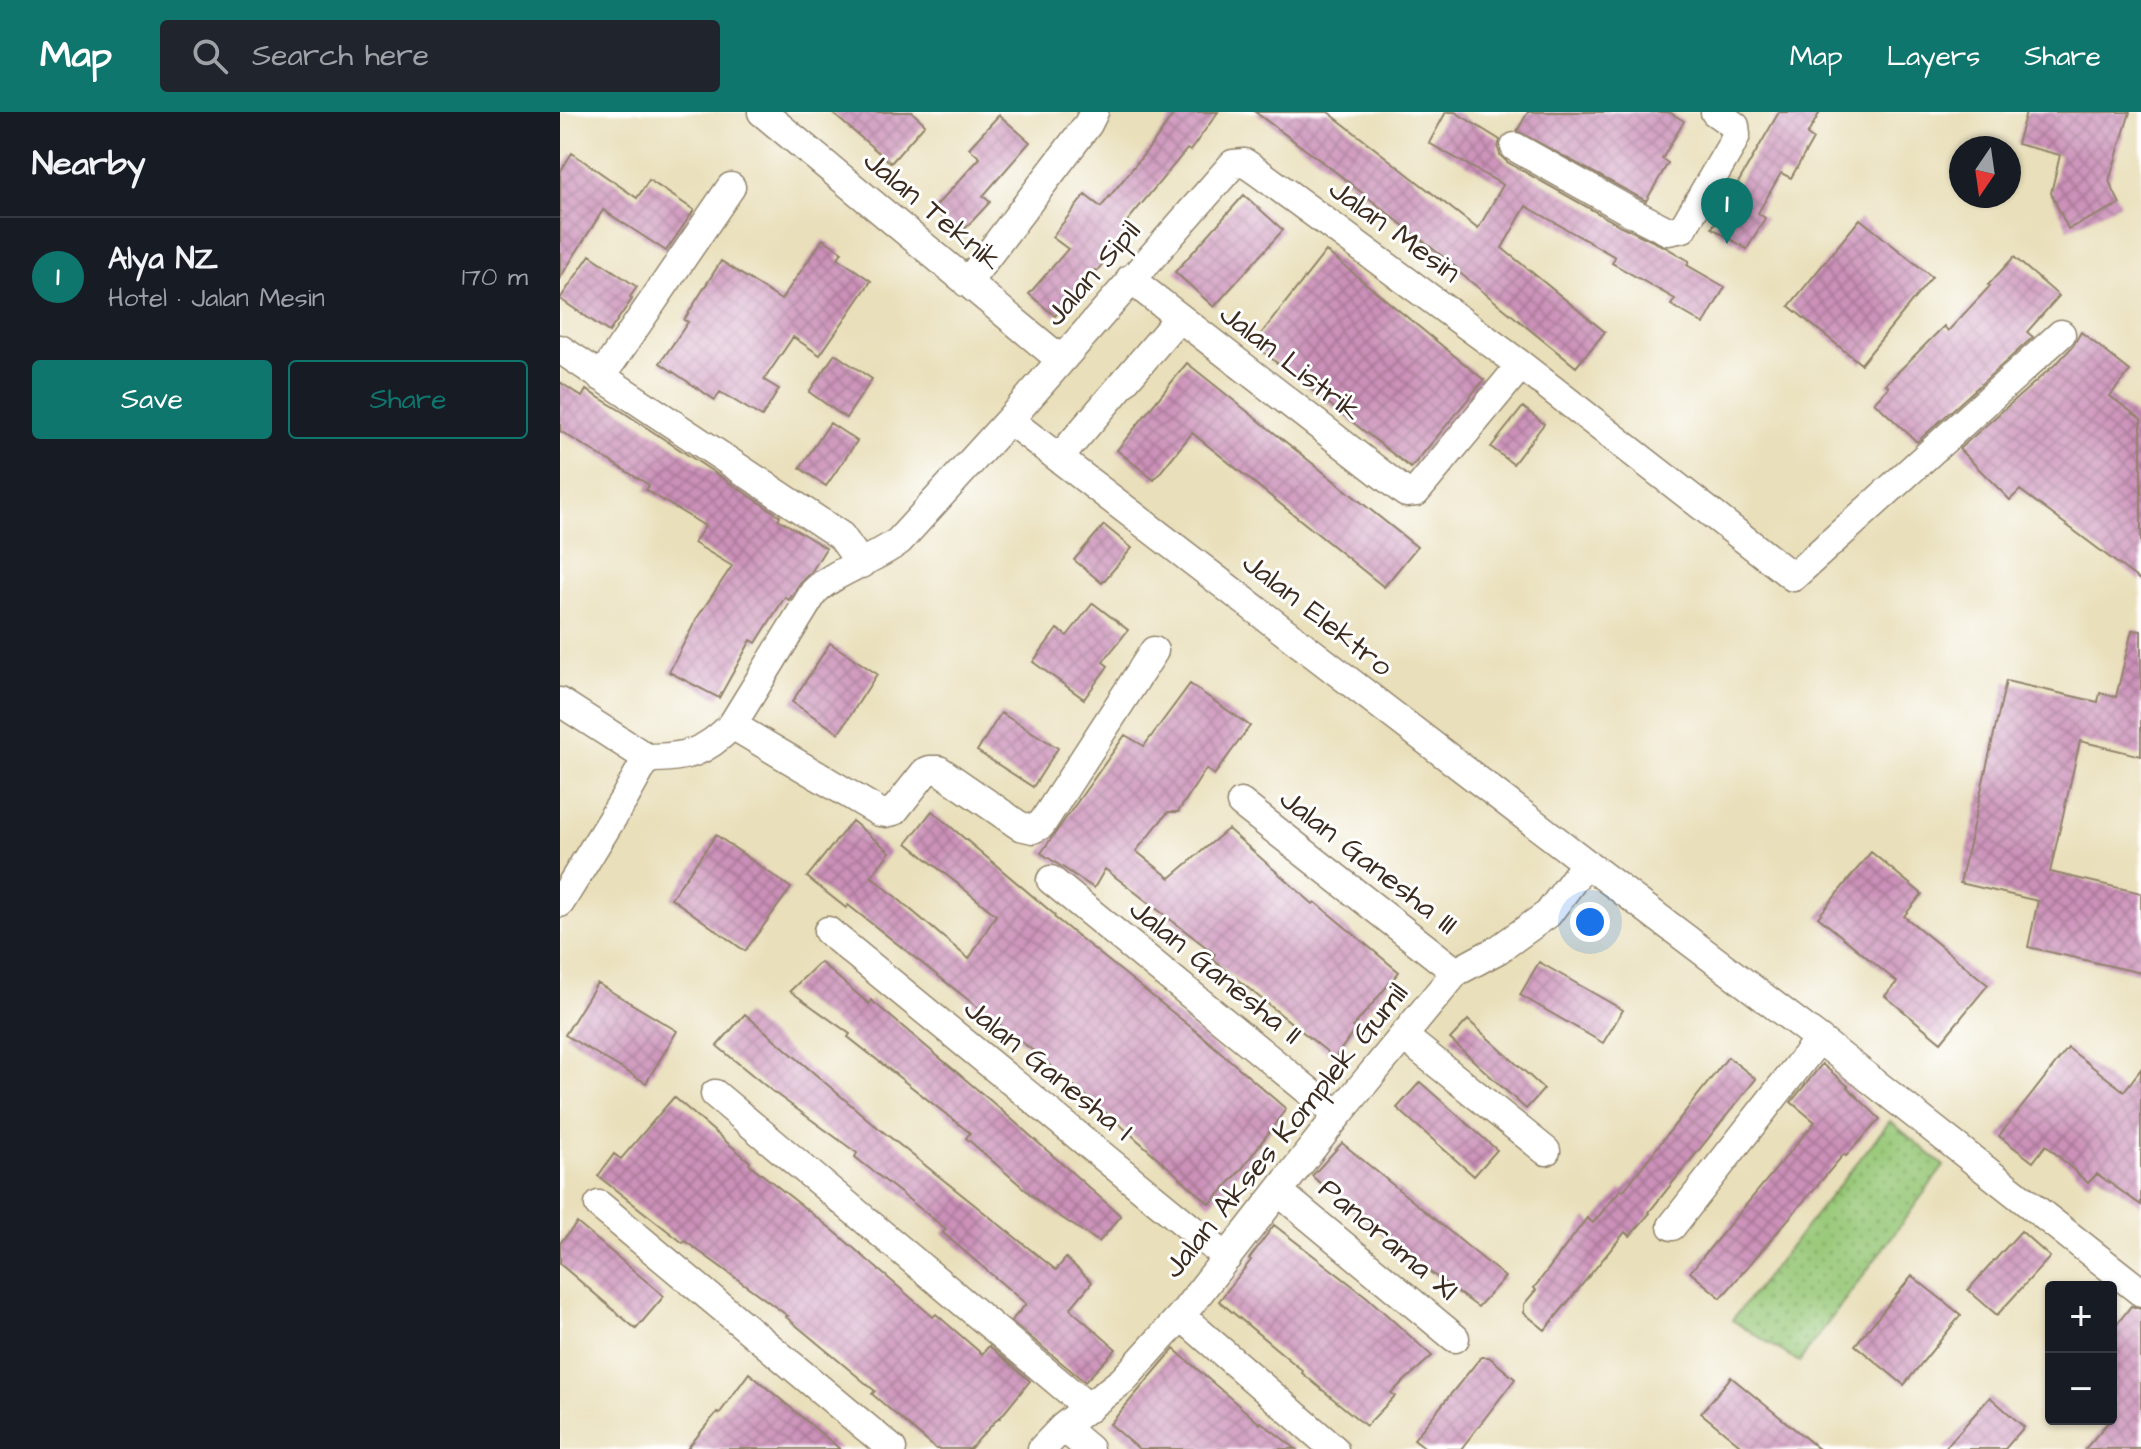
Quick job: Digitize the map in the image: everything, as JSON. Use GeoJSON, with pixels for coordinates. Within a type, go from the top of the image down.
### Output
{"type":"FeatureCollection","features":[{"type":"Feature","properties":{"kind":"street","name":"Jalan Teknik"},"geometry":{"type":"LineString","coordinates":[[762,112],[1061,360]]}},
{"type":"Feature","properties":{"kind":"street"},"geometry":{"type":"LineString","coordinates":[[967,283],[1094,112]]}},
{"type":"Feature","properties":{"kind":"street"},"geometry":{"type":"LineString","coordinates":[[1515,147],[1668,231],[1683,228],[1736,135],[1735,126],[1715,112]]}},
{"type":"Feature","properties":{"kind":"street","name":"Jalan Mesin"},"geometry":{"type":"LineString","coordinates":[[1226,170],[1233,164],[1245,163],[1521,365]]}},
{"type":"Feature","properties":{"kind":"street","name":"Jalan Sipil"},"geometry":{"type":"LineString","coordinates":[[732,725],[814,592],[824,581],[886,551],[899,541],[1009,420],[1226,170]]}},
{"type":"Feature","properties":{"kind":"street"},"geometry":{"type":"LineString","coordinates":[[601,377],[731,187]]}},
{"type":"Feature","properties":{"kind":"street","name":"Jalan Listrik"},"geometry":{"type":"LineString","coordinates":[[1130,279],[1400,490],[1412,494],[1521,365]]}},
{"type":"Feature","properties":{"kind":"street"},"geometry":{"type":"LineString","coordinates":[[1059,458],[1179,318]]}},
{"type":"Feature","properties":{"kind":"street"},"geometry":{"type":"LineString","coordinates":[[1521,365],[1793,577],[2061,334]]}},
{"type":"Feature","properties":{"kind":"street"},"geometry":{"type":"LineString","coordinates":[[560,349],[841,536],[861,564]]}},
{"type":"Feature","properties":{"kind":"street","name":"Jalan Elektro"},"geometry":{"type":"LineString","coordinates":[[1009,420],[1819,1039],[2141,1292]]}},
{"type":"Feature","properties":{"kind":"street"},"geometry":{"type":"LineString","coordinates":[[560,702],[647,758],[670,758],[694,753],[715,742],[732,725],[879,812],[894,811],[925,772],[939,770],[1020,826],[1033,829],[1041,825],[1154,651]]}},
{"type":"Feature","properties":{"kind":"street"},"geometry":{"type":"LineString","coordinates":[[560,903],[647,758]]}},
{"type":"Feature","properties":{"kind":"street","name":"Jalan Ganesha III"},"geometry":{"type":"LineString","coordinates":[[1241,803],[1456,972]]}},
{"type":"Feature","properties":{"kind":"street","name":"Jalan Akses Komplek Gumil"},"geometry":{"type":"LineString","coordinates":[[1042,1449],[1063,1427],[1123,1380],[1181,1316],[1338,1115],[1456,972],[1499,949],[1548,914],[1586,863]]}},
{"type":"Feature","properties":{"kind":"street","name":"Jalan Ganesha II"},"geometry":{"type":"LineString","coordinates":[[1051,880],[1338,1115]]}},
{"type":"Feature","properties":{"kind":"street","name":"Jalan Ganesha I"},"geometry":{"type":"LineString","coordinates":[[828,931],[1227,1258]]}},
{"type":"Feature","properties":{"kind":"street"},"geometry":{"type":"LineString","coordinates":[[1403,1036],[1546,1151]]}},
{"type":"Feature","properties":{"kind":"street"},"geometry":{"type":"LineString","coordinates":[[1672,1226],[1819,1039]]}},
{"type":"Feature","properties":{"kind":"street"},"geometry":{"type":"LineString","coordinates":[[715,1094],[1089,1408]]}},
{"type":"Feature","properties":{"kind":"street","name":"Panorama XI"},"geometry":{"type":"LineString","coordinates":[[1279,1192],[1455,1338]]}},
{"type":"Feature","properties":{"kind":"street"},"geometry":{"type":"LineString","coordinates":[[599,1205],[892,1449]]}},
{"type":"Feature","properties":{"kind":"street"},"geometry":{"type":"LineString","coordinates":[[1181,1316],[1334,1449]]}},
{"type":"Feature","properties":{"kind":"street"},"geometry":{"type":"LineString","coordinates":[[1063,1427],[1089,1449]]}},
{"type":"Feature","properties":{"kind":"green space"},"geometry":{"type":"Polygon","coordinates":[[[1890,1121],[1944,1166],[1799,1362],[1732,1320],[1890,1121]]]}},
{"type":"Feature","properties":{"kind":"building"},"geometry":{"type":"Polygon","coordinates":[[[831,112],[912,112],[925,124],[891,163],[831,112]]]}},
{"type":"Feature","properties":{"kind":"building"},"geometry":{"type":"Polygon","coordinates":[[[1175,112],[1218,112],[1190,151],[1187,149],[1124,225],[1129,229],[1097,271],[1055,316],[1029,294],[1068,249],[1052,237],[1085,195],[1101,207],[1175,112]]]}},
{"type":"Feature","properties":{"kind":"building"},"geometry":{"type":"Polygon","coordinates":[[[1255,112],[1328,112],[1478,229],[1503,185],[1429,143],[1446,112],[1455,112],[1500,140],[1500,155],[1507,162],[1665,247],[1689,261],[1687,265],[1725,287],[1704,324],[1671,305],[1675,299],[1612,263],[1615,257],[1526,206],[1502,248],[1605,332],[1576,367],[1457,268],[1255,112]]]}},
{"type":"Feature","properties":{"kind":"building"},"geometry":{"type":"Polygon","coordinates":[[[1528,112],[1669,112],[1684,121],[1662,159],[1668,163],[1646,201],[1517,131],[1528,112]]]}},
{"type":"Feature","properties":{"kind":"building"},"geometry":{"type":"Polygon","coordinates":[[[1779,112],[1820,112],[1807,135],[1813,139],[1791,178],[1781,173],[1758,213],[1765,218],[1747,249],[1712,228],[1779,112]]]}},
{"type":"Feature","properties":{"kind":"building"},"geometry":{"type":"Polygon","coordinates":[[[2026,112],[2130,112],[2109,181],[2120,204],[2068,229],[2051,193],[2060,155],[2021,145],[2019,136],[2026,112]]]}},
{"type":"Feature","properties":{"kind":"building"},"geometry":{"type":"Polygon","coordinates":[[[999,115],[1030,142],[983,196],[990,202],[960,234],[933,209],[980,158],[969,148],[999,115]]]}},
{"type":"Feature","properties":{"kind":"building"},"geometry":{"type":"Polygon","coordinates":[[[572,153],[637,198],[649,180],[694,210],[666,251],[603,210],[560,278],[560,172],[572,153]]]}},
{"type":"Feature","properties":{"kind":"building"},"geometry":{"type":"Polygon","coordinates":[[[1244,195],[1283,230],[1214,307],[1175,272],[1244,195]]]}},
{"type":"Feature","properties":{"kind":"building"},"geometry":{"type":"Polygon","coordinates":[[[1860,219],[1932,277],[1861,364],[1789,306],[1860,219]]]}},
{"type":"Feature","properties":{"kind":"building"},"geometry":{"type":"Polygon","coordinates":[[[823,239],[842,252],[838,258],[871,281],[820,355],[793,337],[764,380],[779,389],[762,417],[720,392],[715,400],[660,363],[688,322],[684,320],[721,261],[781,300],[823,239]]]}},
{"type":"Feature","properties":{"kind":"building"},"geometry":{"type":"Polygon","coordinates":[[[1326,251],[1484,380],[1411,468],[1253,344],[1326,251]]]}},
{"type":"Feature","properties":{"kind":"building"},"geometry":{"type":"Polygon","coordinates":[[[590,255],[637,287],[609,332],[560,299],[590,255]]]}},
{"type":"Feature","properties":{"kind":"building"},"geometry":{"type":"Polygon","coordinates":[[[2014,257],[2059,296],[2027,332],[2033,337],[1917,442],[1874,402],[1889,387],[1886,384],[1944,326],[1948,331],[2014,257]]]}},
{"type":"Feature","properties":{"kind":"building"},"geometry":{"type":"Polygon","coordinates":[[[2081,332],[2130,371],[2110,396],[2141,419],[2141,581],[2020,490],[2010,500],[1959,449],[2059,361],[2081,332]]]}},
{"type":"Feature","properties":{"kind":"building"},"geometry":{"type":"Polygon","coordinates":[[[835,354],[872,379],[846,418],[809,392],[835,354]]]}},
{"type":"Feature","properties":{"kind":"building"},"geometry":{"type":"Polygon","coordinates":[[[1187,363],[1417,547],[1384,587],[1192,433],[1154,480],[1117,450],[1187,363]]]}},
{"type":"Feature","properties":{"kind":"building"},"geometry":{"type":"Polygon","coordinates":[[[560,382],[582,397],[586,390],[623,412],[780,516],[778,519],[826,548],[789,600],[785,597],[756,643],[751,640],[719,698],[669,672],[697,618],[732,566],[694,543],[705,526],[646,490],[649,485],[560,431],[560,382]]]}},
{"type":"Feature","properties":{"kind":"building"},"geometry":{"type":"Polygon","coordinates":[[[1523,407],[1544,424],[1513,464],[1491,447],[1523,407]]]}},
{"type":"Feature","properties":{"kind":"building"},"geometry":{"type":"Polygon","coordinates":[[[830,423],[857,441],[826,486],[800,468],[830,423]]]}},
{"type":"Feature","properties":{"kind":"building"},"geometry":{"type":"Polygon","coordinates":[[[1104,525],[1132,548],[1102,583],[1074,560],[1104,525]]]}},
{"type":"Feature","properties":{"kind":"building"},"geometry":{"type":"Polygon","coordinates":[[[1093,603],[1128,630],[1103,662],[1108,666],[1084,699],[1033,662],[1057,629],[1067,636],[1093,603]]]}},
{"type":"Feature","properties":{"kind":"building"},"geometry":{"type":"Polygon","coordinates":[[[2132,630],[2141,631],[2141,756],[2080,741],[2050,872],[2141,893],[2141,973],[2028,947],[2038,901],[1960,883],[2006,681],[2098,702],[2100,693],[2116,697],[2132,630]]]}},
{"type":"Feature","properties":{"kind":"building"},"geometry":{"type":"Polygon","coordinates":[[[830,643],[877,674],[839,733],[792,702],[830,643]]]}},
{"type":"Feature","properties":{"kind":"building"},"geometry":{"type":"Polygon","coordinates":[[[1190,684],[1250,726],[1214,775],[1206,769],[1178,812],[1168,812],[1136,851],[1170,878],[1228,829],[1313,904],[1315,902],[1399,972],[1353,1027],[1355,1029],[1335,1058],[1212,959],[1215,954],[1105,869],[1094,888],[1041,853],[1125,735],[1144,746],[1190,684]]]}},
{"type":"Feature","properties":{"kind":"building"},"geometry":{"type":"Polygon","coordinates":[[[1001,713],[1058,748],[1033,787],[977,751],[1001,713]]]}},
{"type":"Feature","properties":{"kind":"building"},"geometry":{"type":"Polygon","coordinates":[[[932,811],[1054,917],[1202,1036],[1286,1109],[1241,1170],[1210,1204],[1032,1050],[848,905],[846,908],[807,877],[852,821],[890,852],[871,876],[969,959],[996,915],[907,843],[932,811]]]}},
{"type":"Feature","properties":{"kind":"building"},"geometry":{"type":"Polygon","coordinates":[[[716,835],[791,888],[745,951],[671,898],[716,835]]]}},
{"type":"Feature","properties":{"kind":"building"},"geometry":{"type":"Polygon","coordinates":[[[1871,852],[1922,894],[1904,916],[1988,985],[1941,1042],[1885,996],[1897,982],[1818,917],[1871,852]]]}},
{"type":"Feature","properties":{"kind":"building"},"geometry":{"type":"Polygon","coordinates":[[[820,962],[869,1004],[871,1000],[991,1101],[1121,1216],[1099,1242],[1044,1206],[966,1138],[970,1133],[848,1037],[850,1034],[790,991],[820,962]]]}},
{"type":"Feature","properties":{"kind":"building"},"geometry":{"type":"Polygon","coordinates":[[[1539,962],[1623,1010],[1603,1043],[1520,995],[1539,962]]]}},
{"type":"Feature","properties":{"kind":"building"},"geometry":{"type":"Polygon","coordinates":[[[597,983],[677,1031],[646,1083],[565,1035],[597,983]]]}},
{"type":"Feature","properties":{"kind":"building"},"geometry":{"type":"Polygon","coordinates":[[[745,1014],[871,1122],[1056,1270],[1066,1258],[1092,1282],[1070,1309],[1116,1349],[1085,1382],[1011,1321],[1026,1304],[943,1233],[946,1229],[855,1157],[857,1153],[717,1046],[745,1014]]]}},
{"type":"Feature","properties":{"kind":"building"},"geometry":{"type":"Polygon","coordinates":[[[1468,1020],[1544,1089],[1526,1109],[1450,1039],[1468,1020]]]}},
{"type":"Feature","properties":{"kind":"building"},"geometry":{"type":"Polygon","coordinates":[[[2068,1048],[2124,1091],[2141,1069],[2141,1205],[2097,1174],[2088,1183],[2046,1145],[2033,1162],[1999,1136],[2068,1048]]]}},
{"type":"Feature","properties":{"kind":"building"},"geometry":{"type":"Polygon","coordinates":[[[1728,1057],[1756,1079],[1650,1213],[1630,1236],[1625,1232],[1545,1330],[1524,1313],[1524,1304],[1536,1290],[1534,1288],[1587,1218],[1593,1223],[1621,1189],[1623,1191],[1728,1057]]]}},
{"type":"Feature","properties":{"kind":"building"},"geometry":{"type":"Polygon","coordinates":[[[1822,1064],[1880,1119],[1846,1156],[1844,1154],[1721,1298],[1690,1272],[1815,1122],[1791,1102],[1822,1064]]]}},
{"type":"Feature","properties":{"kind":"building"},"geometry":{"type":"Polygon","coordinates":[[[1420,1082],[1497,1150],[1474,1176],[1397,1108],[1420,1082]]]}},
{"type":"Feature","properties":{"kind":"building"},"geometry":{"type":"Polygon","coordinates":[[[674,1097],[749,1164],[834,1231],[933,1317],[936,1314],[982,1354],[989,1346],[1030,1381],[970,1449],[936,1449],[788,1316],[685,1241],[683,1243],[598,1176],[614,1154],[621,1159],[674,1097]]]}},
{"type":"Feature","properties":{"kind":"building"},"geometry":{"type":"Polygon","coordinates":[[[1342,1143],[1505,1277],[1478,1307],[1408,1256],[1312,1176],[1342,1143]]]}},
{"type":"Feature","properties":{"kind":"building"},"geometry":{"type":"Polygon","coordinates":[[[577,1223],[664,1296],[636,1329],[560,1264],[560,1243],[577,1223]]]}},
{"type":"Feature","properties":{"kind":"building"},"geometry":{"type":"Polygon","coordinates":[[[1274,1225],[1367,1297],[1432,1356],[1391,1393],[1395,1396],[1366,1426],[1219,1301],[1274,1225]]]}},
{"type":"Feature","properties":{"kind":"building"},"geometry":{"type":"Polygon","coordinates":[[[2021,1231],[2050,1257],[1997,1315],[1968,1290],[2021,1231]]]}},
{"type":"Feature","properties":{"kind":"building"},"geometry":{"type":"Polygon","coordinates":[[[1912,1276],[1961,1315],[1904,1385],[1855,1345],[1912,1276]]]}},
{"type":"Feature","properties":{"kind":"building"},"geometry":{"type":"Polygon","coordinates":[[[2131,1306],[2141,1309],[2141,1449],[2085,1449],[2106,1425],[2117,1425],[2117,1324],[2131,1306]]]}},
{"type":"Feature","properties":{"kind":"building"},"geometry":{"type":"Polygon","coordinates":[[[1174,1349],[1260,1424],[1296,1449],[1139,1449],[1110,1424],[1174,1349]]]}},
{"type":"Feature","properties":{"kind":"building"},"geometry":{"type":"Polygon","coordinates":[[[1481,1357],[1489,1357],[1515,1379],[1461,1449],[1427,1449],[1414,1439],[1481,1357]]]}},
{"type":"Feature","properties":{"kind":"building"},"geometry":{"type":"Polygon","coordinates":[[[749,1373],[840,1449],[687,1449],[717,1412],[719,1414],[749,1373]]]}},
{"type":"Feature","properties":{"kind":"building"},"geometry":{"type":"Polygon","coordinates":[[[1731,1377],[1819,1449],[1745,1449],[1701,1413],[1731,1377]]]}},
{"type":"Feature","properties":{"kind":"building"},"geometry":{"type":"Polygon","coordinates":[[[1990,1397],[2024,1427],[2005,1449],[1944,1449],[1990,1397]]]}},
{"type":"Feature","properties":{"kind":"place","name":"Alya NZ"},"geometry":{"type":"Point","coordinates":[1727,244]}}]}
